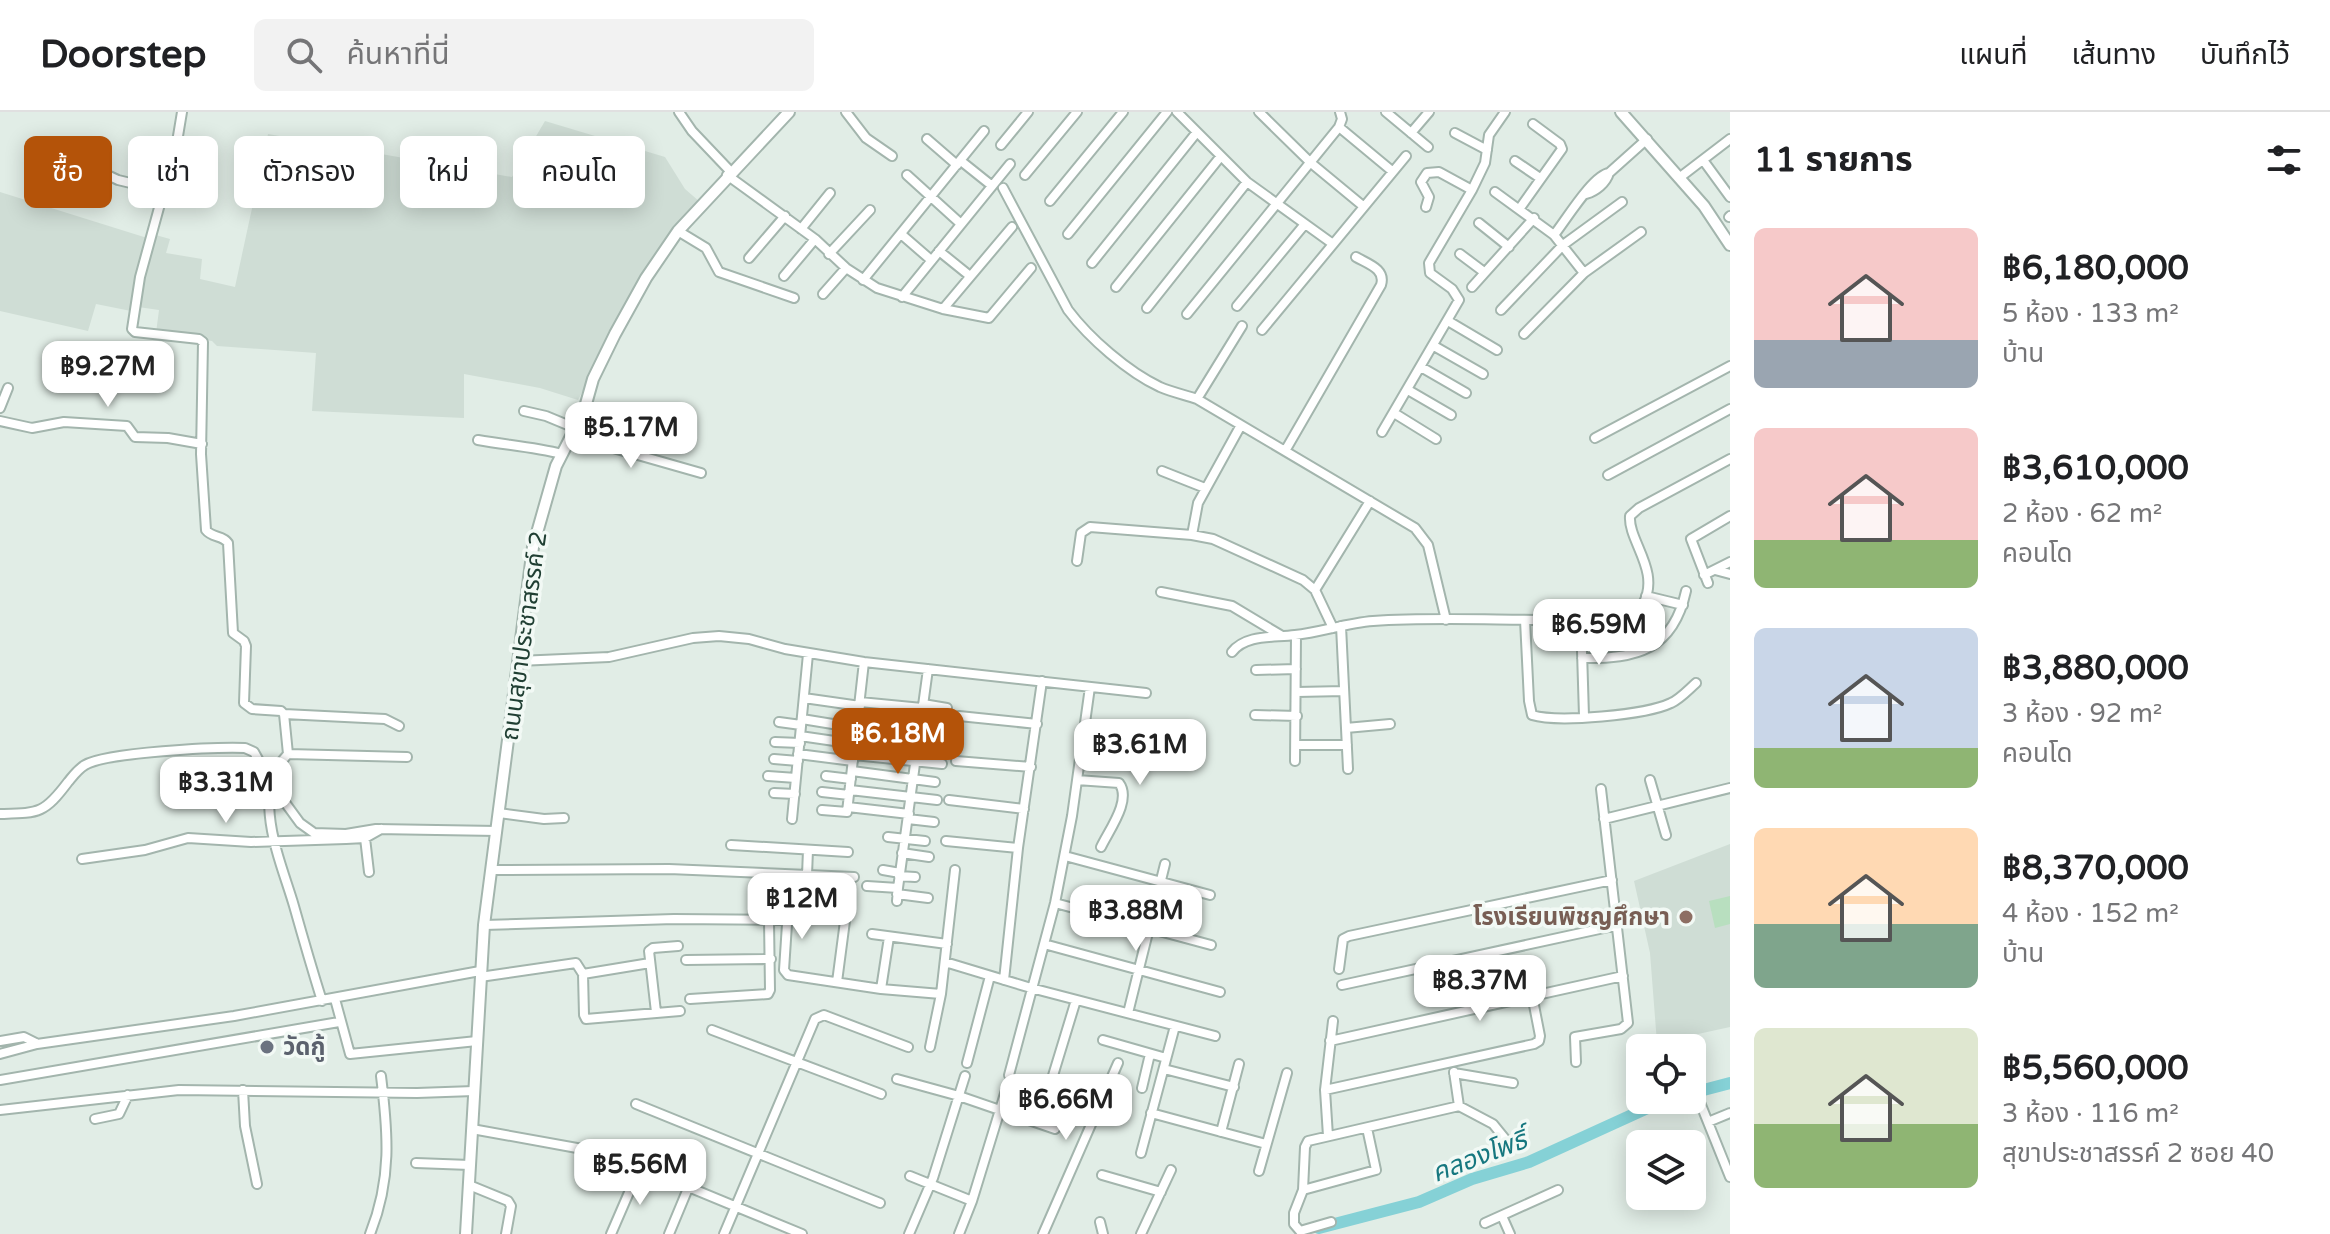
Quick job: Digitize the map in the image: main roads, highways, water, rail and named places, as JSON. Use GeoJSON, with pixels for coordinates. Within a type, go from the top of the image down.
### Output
{"type":"FeatureCollection","features":[{"type":"Feature","properties":{"kind":"waterway","name":"คลองโพธิ์"},"geometry":{"type":"LineString","coordinates":[[1706,1089],[1730,1083]]}},
{"type":"Feature","properties":{"kind":"waterway","name":"คลองโพธิ์"},"geometry":{"type":"LineString","coordinates":[[1319,1228],[1419,1202],[1472,1179],[1529,1162],[1634,1114]]}},
{"type":"Feature","properties":{"kind":"place","name":"โรงเรียนพิชญศึกษา"},"geometry":{"type":"Point","coordinates":[1686,917]}},
{"type":"Feature","properties":{"kind":"place","name":"วัดกู้"},"geometry":{"type":"Point","coordinates":[267,1047]}}]}
